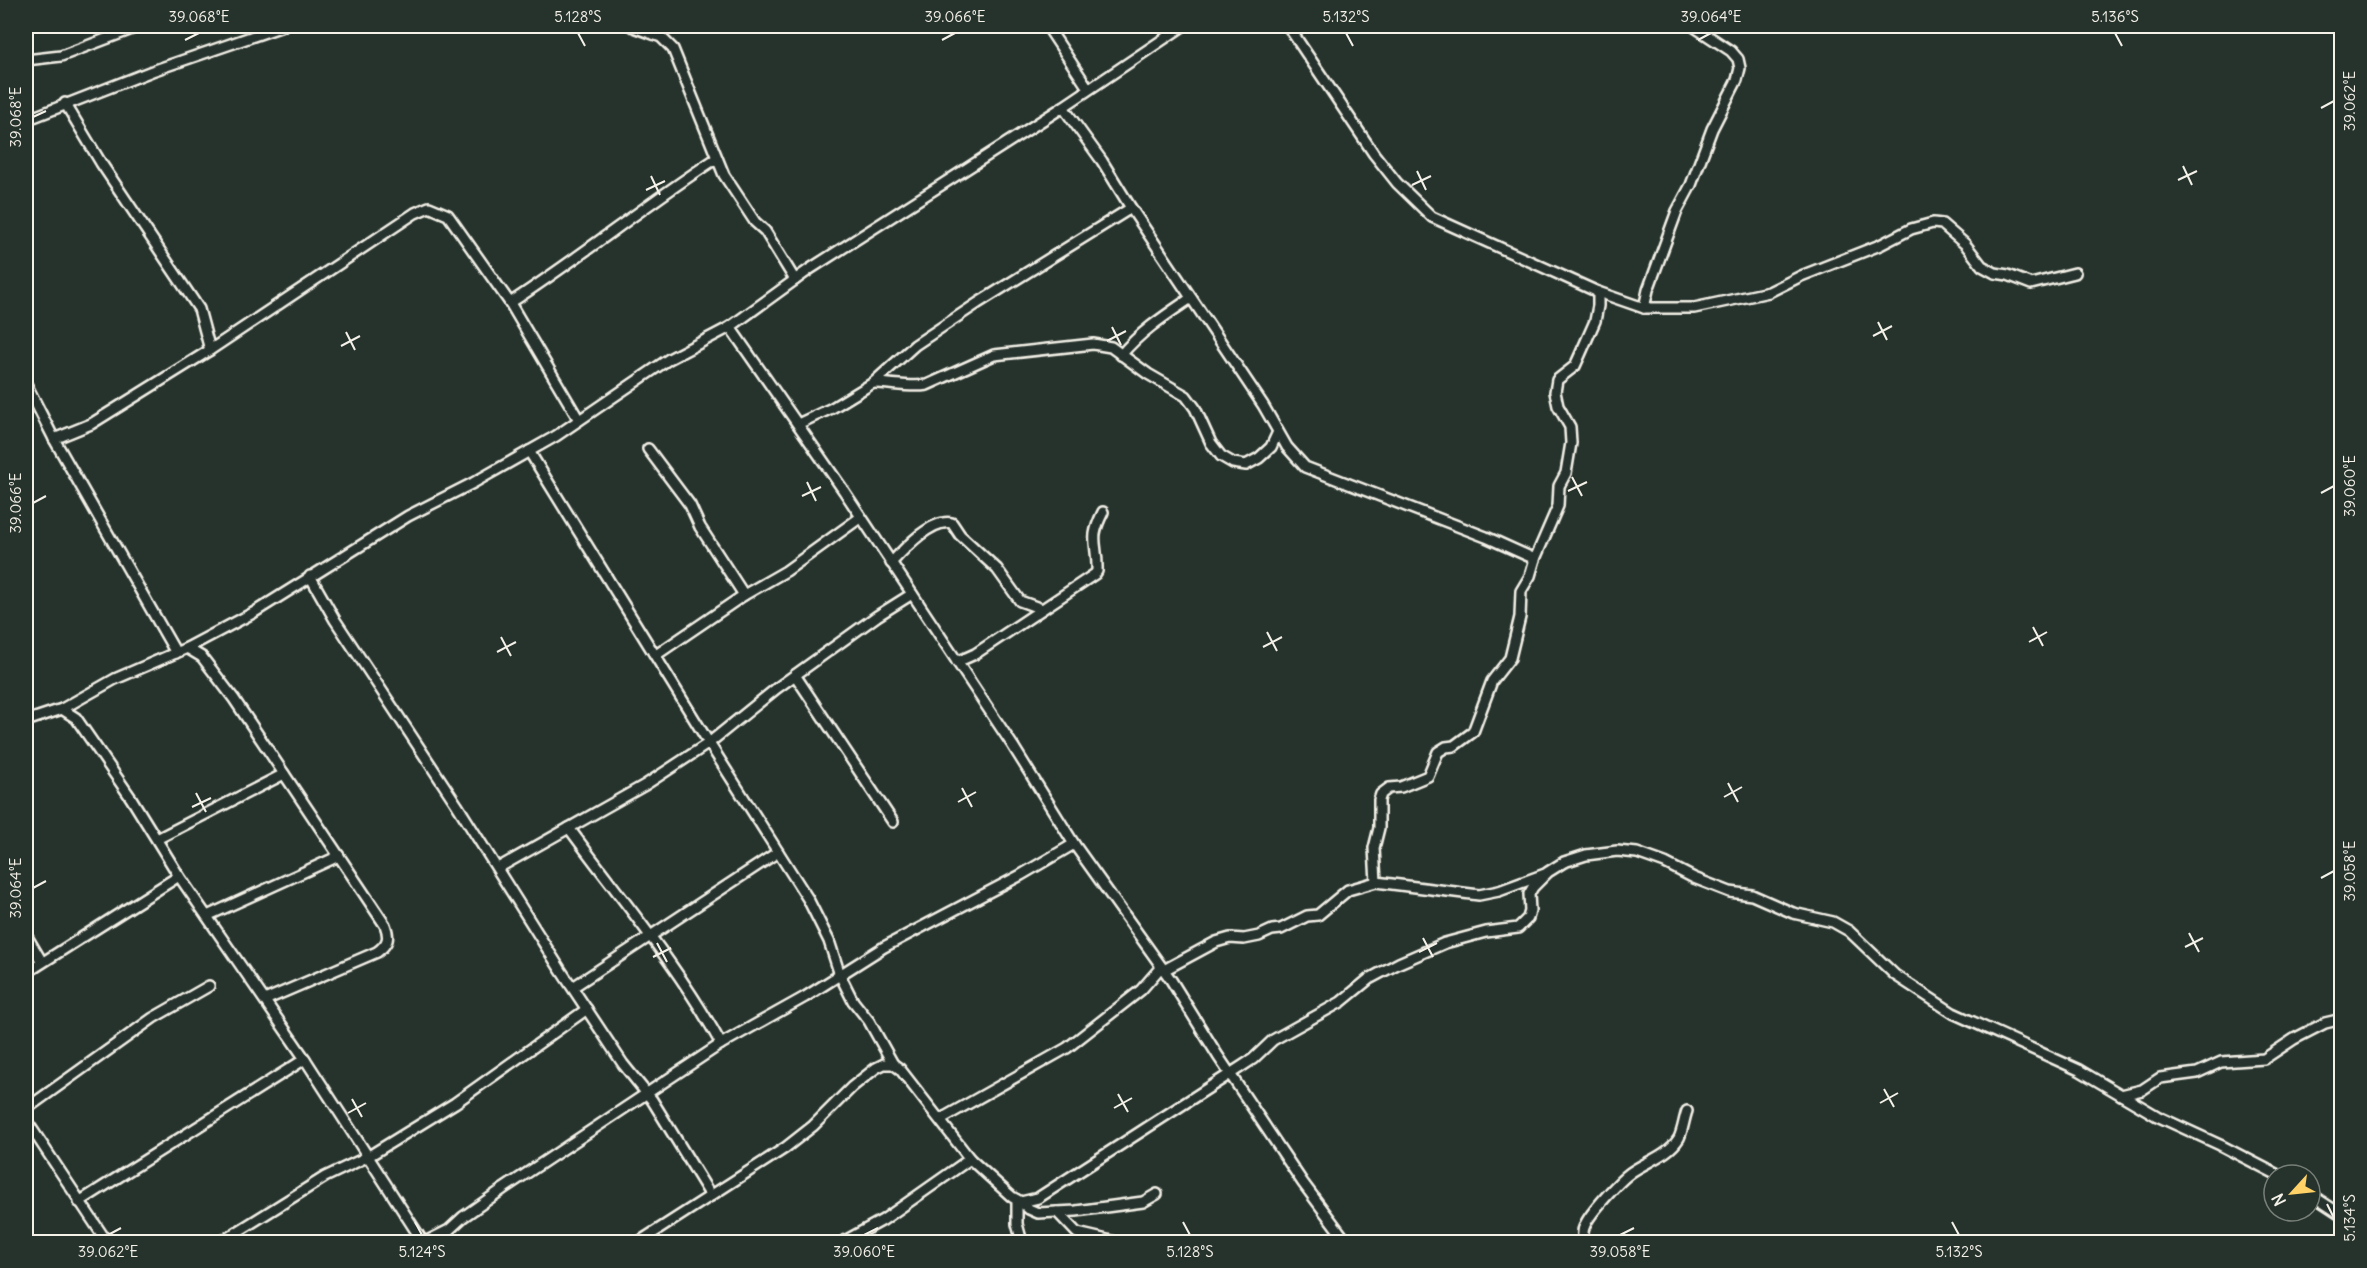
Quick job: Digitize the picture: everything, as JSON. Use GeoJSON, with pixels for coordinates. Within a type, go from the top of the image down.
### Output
{"type":"FeatureCollection","features":[{"type":"Feature","properties":{"kind":"street"},"geometry":{"type":"LineString","coordinates":[[26,60],[62,56],[140,26]]}},
{"type":"Feature","properties":{"kind":"street"},"geometry":{"type":"LineString","coordinates":[[26,120],[66,103],[283,26]]}},
{"type":"Feature","properties":{"kind":"street"},"geometry":{"type":"LineString","coordinates":[[631,26],[661,37],[673,49],[724,175],[755,222],[765,231],[795,280]]}},
{"type":"Feature","properties":{"kind":"street"},"geometry":{"type":"LineString","coordinates":[[1047,26],[1088,88]]}},
{"type":"Feature","properties":{"kind":"street"},"geometry":{"type":"LineString","coordinates":[[26,721],[62,709],[115,679],[187,648],[253,613],[408,516],[529,451],[669,359],[730,327],[795,280],[910,203],[1063,108],[1088,88],[1183,26]]}},
{"type":"Feature","properties":{"kind":"street"},"geometry":{"type":"LineString","coordinates":[[1288,26],[1374,154],[1397,183],[1432,218],[1598,292],[1644,308],[1694,308],[1769,292],[1801,276],[1933,223],[1942,224],[1965,244],[1982,266],[1995,273],[2008,275],[2031,284],[2075,273]]}},
{"type":"Feature","properties":{"kind":"street"},"geometry":{"type":"LineString","coordinates":[[1644,308],[1648,290],[1677,211],[1691,185],[1712,129],[1737,80],[1740,68],[1738,59],[1731,51],[1692,26]]}},
{"type":"Feature","properties":{"kind":"street"},"geometry":{"type":"LineString","coordinates":[[66,103],[101,163],[199,309],[210,350]]}},
{"type":"Feature","properties":{"kind":"street"},"geometry":{"type":"LineString","coordinates":[[1063,108],[1102,161],[1263,405],[1287,447],[1305,467],[1486,537],[1535,560]]}},
{"type":"Feature","properties":{"kind":"street"},"geometry":{"type":"LineString","coordinates":[[510,303],[561,270],[660,196],[717,158]]}},
{"type":"Feature","properties":{"kind":"street"},"geometry":{"type":"LineString","coordinates":[[54,439],[92,424],[210,350],[415,213],[429,207],[448,215],[510,303],[579,420]]}},
{"type":"Feature","properties":{"kind":"street"},"geometry":{"type":"LineString","coordinates":[[798,424],[832,408],[873,382],[915,345],[1131,208]]}},
{"type":"Feature","properties":{"kind":"street"},"geometry":{"type":"LineString","coordinates":[[1376,882],[1374,848],[1379,828],[1381,794],[1389,788],[1401,787],[1428,776],[1438,752],[1463,741],[1473,732],[1492,681],[1510,658],[1520,617],[1521,591],[1530,576],[1558,506],[1559,486],[1566,473],[1571,443],[1570,427],[1558,406],[1555,392],[1557,380],[1575,366],[1595,321],[1598,292]]}},
{"type":"Feature","properties":{"kind":"street"},"geometry":{"type":"LineString","coordinates":[[1121,355],[1133,341],[1191,298]]}},
{"type":"Feature","properties":{"kind":"street"},"geometry":{"type":"LineString","coordinates":[[730,327],[861,517],[1013,746],[1074,843],[1162,968],[1303,1183],[1347,1242]]}},
{"type":"Feature","properties":{"kind":"street"},"geometry":{"type":"LineString","coordinates":[[873,382],[927,385],[994,355],[1049,347],[1092,344],[1111,347],[1148,374],[1186,396],[1221,456],[1233,463],[1246,465],[1259,458],[1271,447],[1278,432]]}},
{"type":"Feature","properties":{"kind":"street"},"geometry":{"type":"LineString","coordinates":[[26,384],[54,439],[176,653]]}},
{"type":"Feature","properties":{"kind":"street"},"geometry":{"type":"LineString","coordinates":[[648,449],[690,505],[700,527],[744,596]]}},
{"type":"Feature","properties":{"kind":"street"},"geometry":{"type":"LineString","coordinates":[[529,451],[808,900],[853,1001],[868,1021],[893,1064],[900,1069],[941,1119],[955,1142],[970,1159],[1019,1201],[1038,1213],[1143,1202],[1157,1194]]}},
{"type":"Feature","properties":{"kind":"street"},"geometry":{"type":"LineString","coordinates":[[957,662],[975,654],[1097,571],[1094,534],[1104,512]]}},
{"type":"Feature","properties":{"kind":"street"},"geometry":{"type":"LineString","coordinates":[[656,656],[861,517]]}},
{"type":"Feature","properties":{"kind":"street"},"geometry":{"type":"LineString","coordinates":[[891,563],[906,546],[940,523],[944,521],[952,523],[960,535],[997,569],[1020,600],[1042,609]]}},
{"type":"Feature","properties":{"kind":"street"},"geometry":{"type":"LineString","coordinates":[[310,576],[335,620],[498,868],[560,969],[623,1065],[646,1093],[711,1196]]}},
{"type":"Feature","properties":{"kind":"street"},"geometry":{"type":"LineString","coordinates":[[498,868],[645,785],[709,743],[795,675],[912,594]]}},
{"type":"Feature","properties":{"kind":"street"},"geometry":{"type":"LineString","coordinates":[[187,648],[202,657],[234,699],[385,925],[389,935],[386,945],[377,952],[265,1000]]}},
{"type":"Feature","properties":{"kind":"street"},"geometry":{"type":"LineString","coordinates":[[795,675],[893,822]]}},
{"type":"Feature","properties":{"kind":"street"},"geometry":{"type":"LineString","coordinates":[[62,709],[76,718],[132,798],[179,876],[305,1059],[424,1242],[449,1230],[502,1189],[721,1044],[805,997],[884,947],[1021,875],[1074,843]]}},
{"type":"Feature","properties":{"kind":"street"},"geometry":{"type":"LineString","coordinates":[[157,839],[284,774]]}},
{"type":"Feature","properties":{"kind":"street"},"geometry":{"type":"LineString","coordinates":[[569,828],[682,980],[721,1044]]}},
{"type":"Feature","properties":{"kind":"street"},"geometry":{"type":"LineString","coordinates":[[573,987],[778,852]]}},
{"type":"Feature","properties":{"kind":"street"},"geometry":{"type":"LineString","coordinates":[[941,1119],[1067,1048],[1141,990],[1162,968],[1216,942],[1230,938],[1244,939],[1281,929],[1307,916],[1318,915],[1348,890],[1376,882],[1479,895],[1498,891],[1548,872],[1564,862],[1586,855],[1617,852],[1637,853],[1665,862],[1694,878],[1730,892],[1752,895],[1793,913],[1833,922],[1849,931],[1895,975],[1953,1013],[2079,1070],[2157,1116],[2262,1167]]}},
{"type":"Feature","properties":{"kind":"street"},"geometry":{"type":"LineString","coordinates":[[207,916],[339,856]]}},
{"type":"Feature","properties":{"kind":"street"},"geometry":{"type":"LineString","coordinates":[[1019,1201],[1038,1198],[1253,1059],[1273,1040],[1341,1002],[1369,979],[1445,943],[1486,932],[1518,928],[1528,918],[1529,894],[1548,872]]}},
{"type":"Feature","properties":{"kind":"street"},"geometry":{"type":"LineString","coordinates":[[26,973],[179,876]]}},
{"type":"Feature","properties":{"kind":"street"},"geometry":{"type":"LineString","coordinates":[[26,935],[42,962]]}},
{"type":"Feature","properties":{"kind":"street"},"geometry":{"type":"LineString","coordinates":[[26,1108],[153,1018],[209,986]]}},
{"type":"Feature","properties":{"kind":"street"},"geometry":{"type":"LineString","coordinates":[[221,1242],[325,1177],[369,1156],[455,1103],[587,1009]]}},
{"type":"Feature","properties":{"kind":"street"},"geometry":{"type":"LineString","coordinates":[[2121,1095],[2142,1090],[2160,1078],[2197,1073],[2221,1062],[2264,1059],[2294,1039],[2325,1023],[2342,1019]]}},
{"type":"Feature","properties":{"kind":"street"},"geometry":{"type":"LineString","coordinates":[[79,1202],[305,1059]]}},
{"type":"Feature","properties":{"kind":"street"},"geometry":{"type":"LineString","coordinates":[[639,1242],[785,1148],[813,1126],[852,1087],[876,1068],[884,1064],[893,1064]]}},
{"type":"Feature","properties":{"kind":"street"},"geometry":{"type":"LineString","coordinates":[[1585,1242],[1582,1235],[1585,1224],[1613,1188],[1629,1173],[1662,1153],[1678,1138],[1687,1111]]}},
{"type":"Feature","properties":{"kind":"street"},"geometry":{"type":"LineString","coordinates":[[26,1120],[107,1242]]}},
{"type":"Feature","properties":{"kind":"street"},"geometry":{"type":"LineString","coordinates":[[843,1242],[883,1220],[970,1159]]}},
{"type":"Feature","properties":{"kind":"street"},"geometry":{"type":"LineString","coordinates":[[1019,1201],[1017,1224],[1022,1242]]}},
{"type":"Feature","properties":{"kind":"street"},"geometry":{"type":"LineString","coordinates":[[2322,1202],[2342,1215]]}},
{"type":"Feature","properties":{"kind":"street"},"geometry":{"type":"LineString","coordinates":[[1057,1212],[1077,1233],[1116,1242]]}}]}
